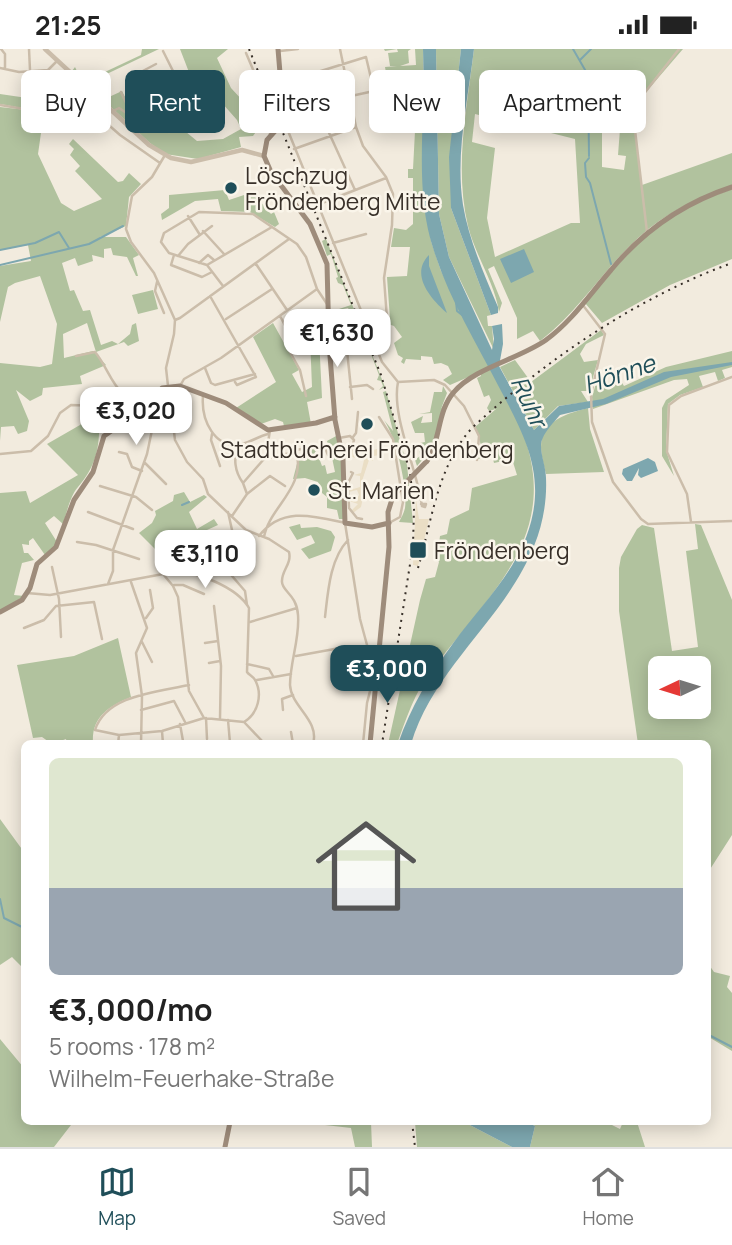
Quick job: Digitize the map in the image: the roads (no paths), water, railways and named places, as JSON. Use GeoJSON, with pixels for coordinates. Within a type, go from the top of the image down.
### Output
{"type":"FeatureCollection","features":[{"type":"Feature","properties":{"kind":"main road"},"geometry":{"type":"LineString","coordinates":[[279,50],[279,70]]}},
{"type":"Feature","properties":{"kind":"main road"},"geometry":{"type":"LineString","coordinates":[[270,135],[264,156],[271,172],[303,214],[325,255],[329,272],[330,355],[335,417],[345,484],[345,523],[372,527],[389,523]]}},
{"type":"Feature","properties":{"kind":"main road"},"geometry":{"type":"LineString","coordinates":[[370,740],[379,665],[388,507],[393,496],[427,461],[434,448],[446,404],[453,393],[477,376],[546,339],[582,304],[647,232],[689,205],[732,187]]}},
{"type":"Feature","properties":{"kind":"main road"},"geometry":{"type":"LineString","coordinates":[[0,612],[19,603],[27,593],[37,564],[59,543],[74,500],[93,472],[104,436],[123,423],[150,415],[160,389],[180,386],[230,404],[269,432],[335,417]]}},
{"type":"Feature","properties":{"kind":"main road"},"geometry":{"type":"LineString","coordinates":[[327,420],[336,424]]}},
{"type":"Feature","properties":{"kind":"main road"},"geometry":{"type":"LineString","coordinates":[[225,1147],[229,1125]]}},
{"type":"Feature","properties":{"kind":"street"},"geometry":{"type":"LineString","coordinates":[[1,49],[5,54],[2,69],[9,72],[21,71]]}},
{"type":"Feature","properties":{"kind":"street"},"geometry":{"type":"LineString","coordinates":[[29,49],[30,70]]}},
{"type":"Feature","properties":{"kind":"street"},"geometry":{"type":"LineString","coordinates":[[45,49],[67,70]]}},
{"type":"Feature","properties":{"kind":"street"},"geometry":{"type":"LineString","coordinates":[[279,50],[298,49]]}},
{"type":"Feature","properties":{"kind":"street"},"geometry":{"type":"LineString","coordinates":[[340,49],[346,70]]}},
{"type":"Feature","properties":{"kind":"street"},"geometry":{"type":"LineString","coordinates":[[647,232],[633,113],[639,100],[679,49]]}},
{"type":"Feature","properties":{"kind":"street"},"geometry":{"type":"LineString","coordinates":[[163,51],[172,70]]}},
{"type":"Feature","properties":{"kind":"street"},"geometry":{"type":"LineString","coordinates":[[246,53],[269,107],[270,135]]}},
{"type":"Feature","properties":{"kind":"street"},"geometry":{"type":"LineString","coordinates":[[322,70],[368,59],[374,91],[355,95]]}},
{"type":"Feature","properties":{"kind":"street"},"geometry":{"type":"LineString","coordinates":[[48,70],[57,61]]}},
{"type":"Feature","properties":{"kind":"street"},"geometry":{"type":"LineString","coordinates":[[145,70],[156,64]]}},
{"type":"Feature","properties":{"kind":"street"},"geometry":{"type":"LineString","coordinates":[[121,92],[125,101]]}},
{"type":"Feature","properties":{"kind":"street"},"geometry":{"type":"LineString","coordinates":[[0,105],[21,108]]}},
{"type":"Feature","properties":{"kind":"street"},"geometry":{"type":"LineString","coordinates":[[125,112],[119,108],[113,111],[149,145],[165,155],[191,162],[242,150],[264,156]]}},
{"type":"Feature","properties":{"kind":"street"},"geometry":{"type":"LineString","coordinates":[[355,122],[366,151],[386,177],[393,197],[393,223],[384,278],[387,316],[384,326],[373,339]]}},
{"type":"Feature","properties":{"kind":"street"},"geometry":{"type":"LineString","coordinates":[[111,128],[160,163]]}},
{"type":"Feature","properties":{"kind":"street"},"geometry":{"type":"LineString","coordinates":[[294,149],[356,128]]}},
{"type":"Feature","properties":{"kind":"street"},"geometry":{"type":"LineString","coordinates":[[289,133],[383,364],[398,381],[396,400],[418,476],[421,504]]}},
{"type":"Feature","properties":{"kind":"street"},"geometry":{"type":"LineString","coordinates":[[327,133],[355,190]]}},
{"type":"Feature","properties":{"kind":"street"},"geometry":{"type":"LineString","coordinates":[[165,155],[152,177],[131,197],[126,226],[128,238],[158,282],[175,320],[166,364],[168,386]]}},
{"type":"Feature","properties":{"kind":"street"},"geometry":{"type":"LineString","coordinates":[[317,205],[386,177]]}},
{"type":"Feature","properties":{"kind":"street"},"geometry":{"type":"LineString","coordinates":[[223,286],[207,265],[176,256],[163,248],[161,237],[188,216],[200,212],[249,212],[289,238],[306,257],[317,289],[328,306]]}},
{"type":"Feature","properties":{"kind":"street"},"geometry":{"type":"LineString","coordinates":[[188,216],[200,235]]}},
{"type":"Feature","properties":{"kind":"street"},"geometry":{"type":"LineString","coordinates":[[212,226],[188,244],[171,265],[202,277],[213,272]]}},
{"type":"Feature","properties":{"kind":"street"},"geometry":{"type":"LineString","coordinates":[[207,265],[272,227]]}},
{"type":"Feature","properties":{"kind":"street"},"geometry":{"type":"LineString","coordinates":[[203,231],[224,254]]}},
{"type":"Feature","properties":{"kind":"street"},"geometry":{"type":"LineString","coordinates":[[333,243],[366,234]]}},
{"type":"Feature","properties":{"kind":"street"},"geometry":{"type":"LineString","coordinates":[[175,320],[289,238]]}},
{"type":"Feature","properties":{"kind":"street"},"geometry":{"type":"LineString","coordinates":[[199,263],[208,255],[214,260]]}},
{"type":"Feature","properties":{"kind":"street"},"geometry":{"type":"LineString","coordinates":[[255,263],[287,310]]}},
{"type":"Feature","properties":{"kind":"street"},"geometry":{"type":"LineString","coordinates":[[158,282],[155,291],[164,313]]}},
{"type":"Feature","properties":{"kind":"street"},"geometry":{"type":"LineString","coordinates":[[226,319],[272,289]]}},
{"type":"Feature","properties":{"kind":"street"},"geometry":{"type":"LineString","coordinates":[[313,740],[314,729],[290,686],[297,608],[294,598],[282,585],[290,561],[289,552],[246,530],[208,493],[203,479],[187,462],[175,440],[174,432],[181,397],[180,386],[184,379],[240,345],[317,289]]}},
{"type":"Feature","properties":{"kind":"street"},"geometry":{"type":"LineString","coordinates":[[205,368],[214,385],[235,381],[237,385],[256,379],[226,319],[210,296]]}},
{"type":"Feature","properties":{"kind":"street"},"geometry":{"type":"LineString","coordinates":[[582,304],[605,334],[590,400],[596,437],[613,482],[641,519],[655,525],[691,521],[732,521]]}},
{"type":"Feature","properties":{"kind":"street"},"geometry":{"type":"LineString","coordinates":[[280,316],[297,348],[290,352],[300,370],[306,396]]}},
{"type":"Feature","properties":{"kind":"street"},"geometry":{"type":"LineString","coordinates":[[330,355],[347,350],[352,399]]}},
{"type":"Feature","properties":{"kind":"street"},"geometry":{"type":"LineString","coordinates":[[76,356],[95,352],[106,365],[114,385],[122,393]]}},
{"type":"Feature","properties":{"kind":"street"},"geometry":{"type":"LineString","coordinates":[[691,521],[687,494],[667,452],[669,405],[681,396],[732,377]]}},
{"type":"Feature","properties":{"kind":"street"},"geometry":{"type":"LineString","coordinates":[[398,381],[411,379],[440,382],[453,393],[464,407],[479,436],[477,460]]}},
{"type":"Feature","properties":{"kind":"street"},"geometry":{"type":"LineString","coordinates":[[350,387],[367,385],[373,389]]}},
{"type":"Feature","properties":{"kind":"street"},"geometry":{"type":"LineString","coordinates":[[0,454],[32,451],[48,436],[60,413],[66,408],[76,405],[103,405],[122,393],[160,389]]}},
{"type":"Feature","properties":{"kind":"street"},"geometry":{"type":"LineString","coordinates":[[203,396],[208,428],[220,440],[240,445],[269,432]]}},
{"type":"Feature","properties":{"kind":"street"},"geometry":{"type":"LineString","coordinates":[[342,454],[352,450],[358,412]]}},
{"type":"Feature","properties":{"kind":"street"},"geometry":{"type":"LineString","coordinates":[[108,585],[113,571],[113,550],[145,463],[152,430],[150,415]]}},
{"type":"Feature","properties":{"kind":"street"},"geometry":{"type":"LineString","coordinates":[[380,418],[393,436],[400,479],[402,510],[395,521],[389,523]]}},
{"type":"Feature","properties":{"kind":"street"},"geometry":{"type":"LineString","coordinates":[[269,432],[267,442],[296,451]]}},
{"type":"Feature","properties":{"kind":"street"},"geometry":{"type":"LineString","coordinates":[[212,434],[211,440],[220,466]]}},
{"type":"Feature","properties":{"kind":"street"},"geometry":{"type":"LineString","coordinates":[[339,437],[353,437]]}},
{"type":"Feature","properties":{"kind":"street"},"geometry":{"type":"LineString","coordinates":[[243,483],[264,459],[325,443],[328,455]]}},
{"type":"Feature","properties":{"kind":"street"},"geometry":{"type":"LineString","coordinates":[[240,445],[236,454],[236,471],[247,494]]}},
{"type":"Feature","properties":{"kind":"street"},"geometry":{"type":"LineString","coordinates":[[261,536],[291,491],[298,459],[296,451]]}},
{"type":"Feature","properties":{"kind":"street"},"geometry":{"type":"LineString","coordinates":[[119,452],[127,454],[132,467],[142,471]]}},
{"type":"Feature","properties":{"kind":"street"},"geometry":{"type":"LineString","coordinates":[[145,463],[166,484]]}},
{"type":"Feature","properties":{"kind":"street"},"geometry":{"type":"LineString","coordinates":[[351,472],[354,473],[345,484],[349,508],[357,518],[362,519]]}},
{"type":"Feature","properties":{"kind":"street"},"geometry":{"type":"LineString","coordinates":[[232,516],[247,494],[270,477],[285,487]]}},
{"type":"Feature","properties":{"kind":"street"},"geometry":{"type":"LineString","coordinates":[[392,480],[400,479]]}},
{"type":"Feature","properties":{"kind":"street"},"geometry":{"type":"LineString","coordinates":[[100,486],[133,496],[152,510]]}},
{"type":"Feature","properties":{"kind":"street"},"geometry":{"type":"LineString","coordinates":[[88,512],[133,529]]}},
{"type":"Feature","properties":{"kind":"street"},"geometry":{"type":"LineString","coordinates":[[228,512],[236,548],[232,576],[245,591],[250,622],[247,674],[255,680],[257,709],[244,722]]}},
{"type":"Feature","properties":{"kind":"street"},"geometry":{"type":"LineString","coordinates":[[265,529],[282,517],[310,514],[345,523],[360,619],[374,671],[364,740]]}},
{"type":"Feature","properties":{"kind":"street"},"geometry":{"type":"LineString","coordinates":[[325,617],[331,578],[339,552],[348,540]]}},
{"type":"Feature","properties":{"kind":"street"},"geometry":{"type":"LineString","coordinates":[[77,542],[139,559]]}},
{"type":"Feature","properties":{"kind":"street"},"geometry":{"type":"LineString","coordinates":[[52,568],[60,606],[61,637]]}},
{"type":"Feature","properties":{"kind":"street"},"geometry":{"type":"LineString","coordinates":[[27,593],[58,593],[185,572],[204,576],[247,605]]}},
{"type":"Feature","properties":{"kind":"street"},"geometry":{"type":"LineString","coordinates":[[163,575],[173,586],[181,611],[190,694],[203,712],[207,739]]}},
{"type":"Feature","properties":{"kind":"street"},"geometry":{"type":"LineString","coordinates":[[131,582],[146,618],[147,632],[136,657],[142,696],[141,740]]}},
{"type":"Feature","properties":{"kind":"street"},"geometry":{"type":"LineString","coordinates":[[173,586],[183,585],[204,594]]}},
{"type":"Feature","properties":{"kind":"street"},"geometry":{"type":"LineString","coordinates":[[146,618],[153,608],[150,590]]}},
{"type":"Feature","properties":{"kind":"street"},"geometry":{"type":"LineString","coordinates":[[24,628],[44,620],[53,609],[60,606],[95,602],[102,639]]}},
{"type":"Feature","properties":{"kind":"street"},"geometry":{"type":"LineString","coordinates":[[214,606],[220,661],[220,718]]}},
{"type":"Feature","properties":{"kind":"street"},"geometry":{"type":"LineString","coordinates":[[250,622],[297,608]]}},
{"type":"Feature","properties":{"kind":"street"},"geometry":{"type":"LineString","coordinates":[[205,643],[218,641]]}},
{"type":"Feature","properties":{"kind":"street"},"geometry":{"type":"LineString","coordinates":[[142,642],[152,662]]}},
{"type":"Feature","properties":{"kind":"street"},"geometry":{"type":"LineString","coordinates":[[294,657],[340,648]]}},
{"type":"Feature","properties":{"kind":"street"},"geometry":{"type":"LineString","coordinates":[[209,663],[220,661]]}},
{"type":"Feature","properties":{"kind":"street"},"geometry":{"type":"LineString","coordinates":[[247,664],[269,669],[273,676]]}},
{"type":"Feature","properties":{"kind":"street"},"geometry":{"type":"LineString","coordinates":[[374,671],[379,665]]}},
{"type":"Feature","properties":{"kind":"street"},"geometry":{"type":"LineString","coordinates":[[255,680],[291,674]]}},
{"type":"Feature","properties":{"kind":"street"},"geometry":{"type":"LineString","coordinates":[[189,685],[142,696],[110,708],[95,730],[119,735],[162,731],[186,722],[220,718],[244,722],[261,740]]}},
{"type":"Feature","properties":{"kind":"street"},"geometry":{"type":"LineString","coordinates":[[283,710],[282,699],[293,695]]}},
{"type":"Feature","properties":{"kind":"street"},"geometry":{"type":"LineString","coordinates":[[141,710],[174,701],[186,722]]}},
{"type":"Feature","properties":{"kind":"street"},"geometry":{"type":"LineString","coordinates":[[228,720],[230,740]]}},
{"type":"Feature","properties":{"kind":"street"},"geometry":{"type":"LineString","coordinates":[[97,725],[100,730]]}},
{"type":"Feature","properties":{"kind":"street"},"geometry":{"type":"LineString","coordinates":[[180,725],[183,740]]}},
{"type":"Feature","properties":{"kind":"street"},"geometry":{"type":"LineString","coordinates":[[162,731],[163,740]]}},
{"type":"Feature","properties":{"kind":"street"},"geometry":{"type":"LineString","coordinates":[[290,732],[292,740]]}},
{"type":"Feature","properties":{"kind":"street"},"geometry":{"type":"LineString","coordinates":[[118,740],[119,735]]}},
{"type":"Feature","properties":{"kind":"water"},"geometry":{"type":"Polygon","coordinates":[[[423,49],[436,49],[436,70],[423,70],[423,49]]]}},
{"type":"Feature","properties":{"kind":"water"},"geometry":{"type":"Polygon","coordinates":[[[461,49],[474,49],[465,115],[465,70],[459,70],[461,49]]]}},
{"type":"Feature","properties":{"kind":"water"},"geometry":{"type":"Polygon","coordinates":[[[423,133],[438,133],[439,214],[449,257],[492,350],[492,326],[502,324],[503,344],[499,366],[534,430],[559,406],[603,399],[664,372],[732,362],[732,365],[671,377],[606,404],[560,415],[545,433],[541,446],[546,474],[545,504],[534,546],[506,597],[436,691],[413,740],[400,740],[429,679],[501,582],[521,550],[533,513],[535,496],[532,464],[522,433],[455,304],[440,269],[425,215],[423,133]]]}},
{"type":"Feature","properties":{"kind":"water"},"geometry":{"type":"Polygon","coordinates":[[[452,133],[463,133],[460,166],[463,205],[473,244],[498,313],[491,315],[451,208],[449,157],[452,133]]]}},
{"type":"Feature","properties":{"kind":"water"},"geometry":{"type":"Polygon","coordinates":[[[524,249],[534,272],[511,283],[500,259],[524,249]]]}},
{"type":"Feature","properties":{"kind":"water"},"geometry":{"type":"Polygon","coordinates":[[[429,255],[429,266],[447,313],[429,294],[422,279],[423,263],[429,255]]]}},
{"type":"Feature","properties":{"kind":"water"},"geometry":{"type":"Polygon","coordinates":[[[648,458],[655,462],[658,471],[641,478],[638,475],[639,468],[632,481],[627,481],[622,474],[623,469],[648,458]]]}},
{"type":"Feature","properties":{"kind":"water"},"geometry":{"type":"Polygon","coordinates":[[[470,1125],[535,1126],[530,1147],[512,1147],[470,1125]]]}},
{"type":"Feature","properties":{"kind":"waterway"},"geometry":{"type":"LineString","coordinates":[[573,49],[588,75],[589,156]]}},
{"type":"Feature","properties":{"kind":"waterway"},"geometry":{"type":"LineString","coordinates":[[580,60],[591,49]]}},
{"type":"Feature","properties":{"kind":"waterway"},"geometry":{"type":"LineString","coordinates":[[589,158],[585,163],[586,177],[590,183],[611,264]]}},
{"type":"Feature","properties":{"kind":"waterway"},"geometry":{"type":"LineString","coordinates":[[0,265],[89,244],[123,226]]}},
{"type":"Feature","properties":{"kind":"waterway"},"geometry":{"type":"LineString","coordinates":[[0,250],[35,243],[59,232],[69,248]]}},
{"type":"Feature","properties":{"kind":"waterway"},"geometry":{"type":"LineString","coordinates":[[456,302],[457,311],[462,315]]}},
{"type":"Feature","properties":{"kind":"waterway"},"geometry":{"type":"LineString","coordinates":[[182,505],[189,502]]}},
{"type":"Feature","properties":{"kind":"waterway"},"geometry":{"type":"LineString","coordinates":[[0,899],[4,918],[21,926]]}},
{"type":"Feature","properties":{"kind":"waterway"},"geometry":{"type":"LineString","coordinates":[[711,1036],[732,1047]]}},
{"type":"Feature","properties":{"kind":"railway"},"geometry":{"type":"LineString","coordinates":[[249,49],[381,375],[410,472],[414,509],[413,545],[383,740]]}},
{"type":"Feature","properties":{"kind":"railway"},"geometry":{"type":"LineString","coordinates":[[418,568],[444,475],[461,442],[473,427],[531,377],[595,332],[662,293],[732,263]]}},
{"type":"Feature","properties":{"kind":"railway"},"geometry":{"type":"LineString","coordinates":[[412,1125],[415,1147]]}},
{"type":"Feature","properties":{"kind":"place","name":"Löschzug Fröndenberg Mitte"},"geometry":{"type":"Point","coordinates":[231,188]}},
{"type":"Feature","properties":{"kind":"place","name":"Stadtbücherei Fröndenberg"},"geometry":{"type":"Point","coordinates":[367,424]}},
{"type":"Feature","properties":{"kind":"place","name":"St. Marien"},"geometry":{"type":"Point","coordinates":[314,490]}},
{"type":"Feature","properties":{"kind":"place","name":"Fröndenberg"},"geometry":{"type":"Point","coordinates":[418,550]}},
{"type":"Feature","properties":{"kind":"water label","name":"Hönne"},"geometry":{"type":"Point","coordinates":[619,373]}},
{"type":"Feature","properties":{"kind":"water label","name":"Ruhr"},"geometry":{"type":"Point","coordinates":[530,401]}}]}
